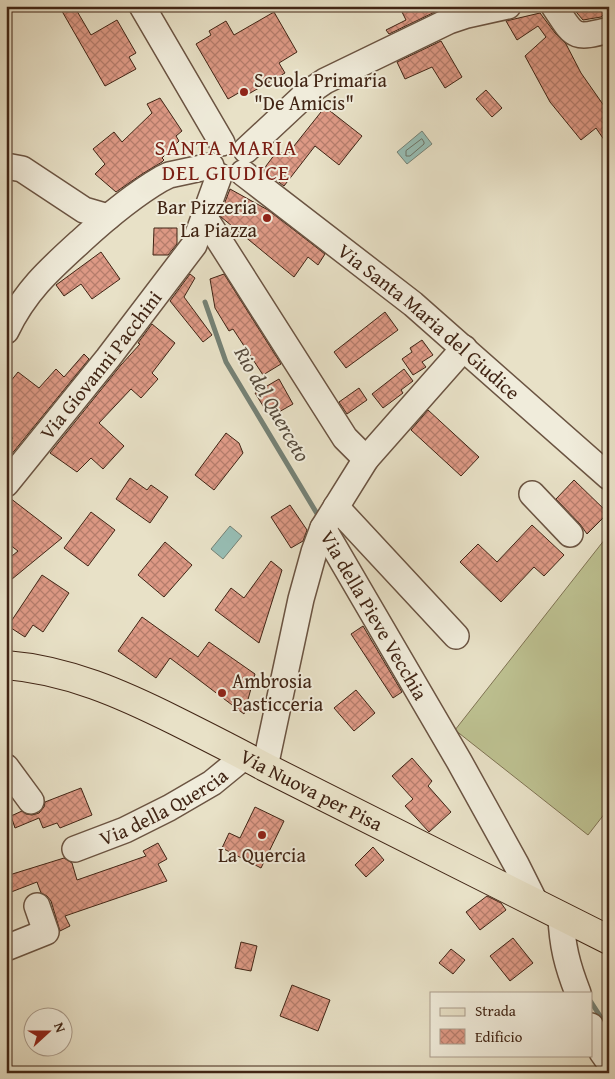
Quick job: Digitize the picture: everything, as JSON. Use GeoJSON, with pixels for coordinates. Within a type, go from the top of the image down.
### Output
{"type":"FeatureCollection","features":[{"type":"Feature","properties":{"kind":"main road","name":"Via Nuova per Pisa"},"geometry":{"type":"LineString","coordinates":[[6,665],[53,671],[109,689],[609,940]]}},
{"type":"Feature","properties":{"kind":"street","name":"Via Santa Maria del Giudice"},"geometry":{"type":"LineString","coordinates":[[142,6],[222,143],[233,141],[238,143],[230,166],[414,304],[609,477]]}},
{"type":"Feature","properties":{"kind":"street"},"geometry":{"type":"LineString","coordinates":[[6,331],[12,318],[36,283],[108,217],[160,179],[169,175],[230,166],[306,94],[325,82],[449,21],[455,10],[508,6]]}},
{"type":"Feature","properties":{"kind":"street"},"geometry":{"type":"LineString","coordinates":[[554,6],[571,30],[577,35],[589,36],[609,30]]}},
{"type":"Feature","properties":{"kind":"street"},"geometry":{"type":"LineString","coordinates":[[6,166],[22,169],[84,210],[108,217]]}},
{"type":"Feature","properties":{"kind":"street","name":"Via Giovanni Pacchini"},"geometry":{"type":"LineString","coordinates":[[6,484],[108,358],[165,281],[194,246],[230,166]]}},
{"type":"Feature","properties":{"kind":"street"},"geometry":{"type":"LineString","coordinates":[[205,218],[345,438],[366,459]]}},
{"type":"Feature","properties":{"kind":"street","name":"Via della Pieve Vecchia"},"geometry":{"type":"LineString","coordinates":[[464,348],[366,459],[323,528],[459,761],[536,904]]}},
{"type":"Feature","properties":{"kind":"street"},"geometry":{"type":"LineString","coordinates":[[532,494],[570,534]]}},
{"type":"Feature","properties":{"kind":"street"},"geometry":{"type":"LineString","coordinates":[[336,507],[456,636]]}},
{"type":"Feature","properties":{"kind":"street"},"geometry":{"type":"LineString","coordinates":[[255,761],[314,552],[323,528]]}},
{"type":"Feature","properties":{"kind":"street","name":"Via della Quercia"},"geometry":{"type":"LineString","coordinates":[[75,849],[125,830],[255,761]]}},
{"type":"Feature","properties":{"kind":"street"},"geometry":{"type":"LineString","coordinates":[[6,767],[31,801]]}},
{"type":"Feature","properties":{"kind":"street"},"geometry":{"type":"LineString","coordinates":[[6,948],[46,932],[37,906]]}},
{"type":"Feature","properties":{"kind":"street"},"geometry":{"type":"LineString","coordinates":[[561,916],[561,938],[569,970],[578,992]]}},
{"type":"Feature","properties":{"kind":"street"},"geometry":{"type":"LineString","coordinates":[[592,1028],[602,1052],[609,1062]]}},
{"type":"Feature","properties":{"kind":"green space"},"geometry":{"type":"Polygon","coordinates":[[[609,534],[609,808],[588,835],[455,730],[609,534]]]}},
{"type":"Feature","properties":{"kind":"water"},"geometry":{"type":"Polygon","coordinates":[[[422,131],[432,144],[407,164],[397,152],[422,131]]]}},
{"type":"Feature","properties":{"kind":"water"},"geometry":{"type":"Polygon","coordinates":[[[230,526],[242,536],[223,559],[211,549],[230,526]]]}},
{"type":"Feature","properties":{"kind":"building"},"geometry":{"type":"Polygon","coordinates":[[[59,6],[74,6],[91,35],[117,20],[136,53],[129,57],[136,69],[105,86],[59,6]]]}},
{"type":"Feature","properties":{"kind":"building"},"geometry":{"type":"Polygon","coordinates":[[[399,6],[437,6],[439,10],[389,34],[386,30],[406,20],[399,6]]]}},
{"type":"Feature","properties":{"kind":"building"},"geometry":{"type":"Polygon","coordinates":[[[571,6],[609,6],[609,10],[601,17],[583,20],[571,6]]]}},
{"type":"Feature","properties":{"kind":"building"},"geometry":{"type":"Polygon","coordinates":[[[274,12],[297,52],[279,63],[285,73],[245,96],[242,91],[228,99],[196,44],[211,35],[209,31],[226,21],[234,35],[274,12]]]}},
{"type":"Feature","properties":{"kind":"building"},"geometry":{"type":"Polygon","coordinates":[[[540,13],[566,44],[581,73],[609,113],[609,147],[596,128],[581,140],[550,102],[525,56],[546,37],[538,26],[517,40],[506,21],[540,13]]]}},
{"type":"Feature","properties":{"kind":"building"},"geometry":{"type":"Polygon","coordinates":[[[441,41],[462,77],[445,88],[432,67],[405,79],[397,62],[441,41]]]}},
{"type":"Feature","properties":{"kind":"building"},"geometry":{"type":"Polygon","coordinates":[[[486,90],[502,108],[492,117],[476,99],[486,90]]]}},
{"type":"Feature","properties":{"kind":"building"},"geometry":{"type":"Polygon","coordinates":[[[160,98],[182,131],[176,136],[179,141],[162,158],[164,160],[162,162],[116,192],[95,174],[105,164],[93,149],[114,132],[122,142],[152,113],[147,104],[160,98]]]}},
{"type":"Feature","properties":{"kind":"building"},"geometry":{"type":"Polygon","coordinates":[[[325,107],[362,136],[339,165],[315,146],[284,186],[263,170],[278,150],[286,156],[325,107]]]}},
{"type":"Feature","properties":{"kind":"building"},"geometry":{"type":"Polygon","coordinates":[[[230,189],[268,210],[325,254],[318,265],[308,257],[294,277],[221,217],[220,215],[230,189]]]}},
{"type":"Feature","properties":{"kind":"building"},"geometry":{"type":"Polygon","coordinates":[[[154,228],[177,228],[177,244],[168,255],[153,255],[154,228]]]}},
{"type":"Feature","properties":{"kind":"building"},"geometry":{"type":"Polygon","coordinates":[[[101,252],[120,279],[92,299],[81,284],[64,296],[56,285],[101,252]]]}},
{"type":"Feature","properties":{"kind":"building"},"geometry":{"type":"Polygon","coordinates":[[[190,274],[195,278],[184,297],[212,335],[203,342],[170,301],[190,274]]]}},
{"type":"Feature","properties":{"kind":"building"},"geometry":{"type":"Polygon","coordinates":[[[224,274],[281,364],[263,375],[233,329],[229,331],[215,308],[210,279],[224,274]]]}},
{"type":"Feature","properties":{"kind":"building"},"geometry":{"type":"Polygon","coordinates":[[[385,312],[398,330],[346,368],[334,352],[385,312]]]}},
{"type":"Feature","properties":{"kind":"building"},"geometry":{"type":"Polygon","coordinates":[[[152,324],[175,343],[152,373],[158,379],[141,398],[131,389],[99,423],[124,446],[103,469],[91,458],[77,472],[50,453],[140,344],[138,343],[152,324]]]}},
{"type":"Feature","properties":{"kind":"building"},"geometry":{"type":"Polygon","coordinates":[[[422,340],[433,355],[422,362],[426,367],[413,375],[402,359],[412,352],[410,348],[422,340]]]}},
{"type":"Feature","properties":{"kind":"building"},"geometry":{"type":"Polygon","coordinates":[[[84,354],[89,359],[6,461],[6,446],[13,438],[6,433],[6,387],[18,372],[39,388],[56,369],[64,377],[84,354]]]}},
{"type":"Feature","properties":{"kind":"building"},"geometry":{"type":"Polygon","coordinates":[[[404,369],[413,381],[401,390],[403,393],[383,408],[372,394],[404,369]]]}},
{"type":"Feature","properties":{"kind":"building"},"geometry":{"type":"Polygon","coordinates":[[[279,379],[293,404],[270,417],[255,393],[279,379]]]}},
{"type":"Feature","properties":{"kind":"building"},"geometry":{"type":"Polygon","coordinates":[[[359,388],[367,400],[347,414],[339,402],[359,388]]]}},
{"type":"Feature","properties":{"kind":"building"},"geometry":{"type":"Polygon","coordinates":[[[428,410],[479,457],[461,476],[411,430],[428,410]]]}},
{"type":"Feature","properties":{"kind":"building"},"geometry":{"type":"Polygon","coordinates":[[[226,433],[239,443],[243,453],[214,490],[195,475],[226,433]]]}},
{"type":"Feature","properties":{"kind":"building"},"geometry":{"type":"Polygon","coordinates":[[[130,478],[147,490],[151,485],[168,497],[150,523],[116,499],[130,478]]]}},
{"type":"Feature","properties":{"kind":"building"},"geometry":{"type":"Polygon","coordinates":[[[574,480],[608,513],[587,534],[556,499],[574,480]]]}},
{"type":"Feature","properties":{"kind":"building"},"geometry":{"type":"Polygon","coordinates":[[[6,498],[10,498],[62,538],[6,584],[6,561],[18,551],[6,542],[6,498]]]}},
{"type":"Feature","properties":{"kind":"building"},"geometry":{"type":"Polygon","coordinates":[[[290,505],[307,530],[303,541],[291,548],[271,517],[290,505]]]}},
{"type":"Feature","properties":{"kind":"building"},"geometry":{"type":"Polygon","coordinates":[[[91,512],[115,530],[88,566],[64,548],[91,512]]]}},
{"type":"Feature","properties":{"kind":"building"},"geometry":{"type":"Polygon","coordinates":[[[532,525],[564,555],[544,576],[534,567],[501,602],[460,562],[478,544],[497,562],[532,525]]]}},
{"type":"Feature","properties":{"kind":"building"},"geometry":{"type":"Polygon","coordinates":[[[165,542],[192,565],[164,597],[138,575],[165,542]]]}},
{"type":"Feature","properties":{"kind":"building"},"geometry":{"type":"Polygon","coordinates":[[[271,561],[282,570],[259,643],[215,610],[231,588],[244,598],[271,561]]]}},
{"type":"Feature","properties":{"kind":"building"},"geometry":{"type":"Polygon","coordinates":[[[42,575],[69,593],[43,632],[33,625],[25,637],[8,626],[42,575]]]}},
{"type":"Feature","properties":{"kind":"building"},"geometry":{"type":"Polygon","coordinates":[[[142,617],[198,657],[209,642],[255,674],[244,714],[170,658],[156,678],[118,651],[142,617]]]}},
{"type":"Feature","properties":{"kind":"building"},"geometry":{"type":"Polygon","coordinates":[[[363,626],[402,692],[393,698],[351,634],[363,626]]]}},
{"type":"Feature","properties":{"kind":"building"},"geometry":{"type":"Polygon","coordinates":[[[356,690],[375,713],[354,731],[334,708],[356,690]]]}},
{"type":"Feature","properties":{"kind":"building"},"geometry":{"type":"Polygon","coordinates":[[[412,758],[432,781],[428,786],[451,812],[429,832],[405,806],[413,799],[392,776],[412,758]]]}},
{"type":"Feature","properties":{"kind":"building"},"geometry":{"type":"Polygon","coordinates":[[[81,788],[92,815],[60,828],[57,823],[43,828],[39,818],[15,828],[11,816],[22,811],[32,815],[39,813],[44,807],[45,802],[81,788]]]}},
{"type":"Feature","properties":{"kind":"building"},"geometry":{"type":"Polygon","coordinates":[[[255,807],[284,821],[261,868],[222,848],[229,833],[240,838],[255,807]]]}},
{"type":"Feature","properties":{"kind":"building"},"geometry":{"type":"Polygon","coordinates":[[[158,843],[167,859],[158,864],[167,881],[65,916],[70,926],[60,931],[51,901],[41,893],[37,882],[6,894],[6,876],[64,858],[72,863],[77,880],[146,856],[143,851],[158,843]]]}},
{"type":"Feature","properties":{"kind":"building"},"geometry":{"type":"Polygon","coordinates":[[[373,847],[384,860],[366,877],[355,865],[373,847]]]}},
{"type":"Feature","properties":{"kind":"building"},"geometry":{"type":"Polygon","coordinates":[[[487,896],[501,903],[506,910],[480,930],[466,912],[487,896]]]}},
{"type":"Feature","properties":{"kind":"building"},"geometry":{"type":"Polygon","coordinates":[[[513,938],[533,963],[510,981],[490,956],[513,938]]]}},
{"type":"Feature","properties":{"kind":"building"},"geometry":{"type":"Polygon","coordinates":[[[241,942],[257,946],[251,971],[235,968],[241,942]]]}},
{"type":"Feature","properties":{"kind":"building"},"geometry":{"type":"Polygon","coordinates":[[[451,949],[465,960],[453,974],[439,963],[451,949]]]}},
{"type":"Feature","properties":{"kind":"building"},"geometry":{"type":"Polygon","coordinates":[[[292,985],[330,1000],[318,1031],[280,1016],[292,985]]]}},
{"type":"Feature","properties":{"kind":"waterway","name":"Rio del Querceto"},"geometry":{"type":"LineString","coordinates":[[205,302],[226,362],[319,517]]}},
{"type":"Feature","properties":{"kind":"waterway","name":"Rio del Querceto"},"geometry":{"type":"LineString","coordinates":[[592,1004],[609,1030]]}},
{"type":"Feature","properties":{"kind":"place","name":"Scuola Primaria \"De Amicis\""},"geometry":{"type":"Point","coordinates":[244,92]}},
{"type":"Feature","properties":{"kind":"place","name":"Bar Pizzeria La Piazza"},"geometry":{"type":"Point","coordinates":[267,218]}},
{"type":"Feature","properties":{"kind":"place","name":"Ambrosia Pasticceria"},"geometry":{"type":"Point","coordinates":[222,693]}},
{"type":"Feature","properties":{"kind":"place","name":"La Quercia"},"geometry":{"type":"Point","coordinates":[262,835]}},
{"type":"Feature","properties":{"kind":"district","name":"SANTA MARIA DEL GIUDICE"},"geometry":{"type":"Point","coordinates":[226,160]}}]}
